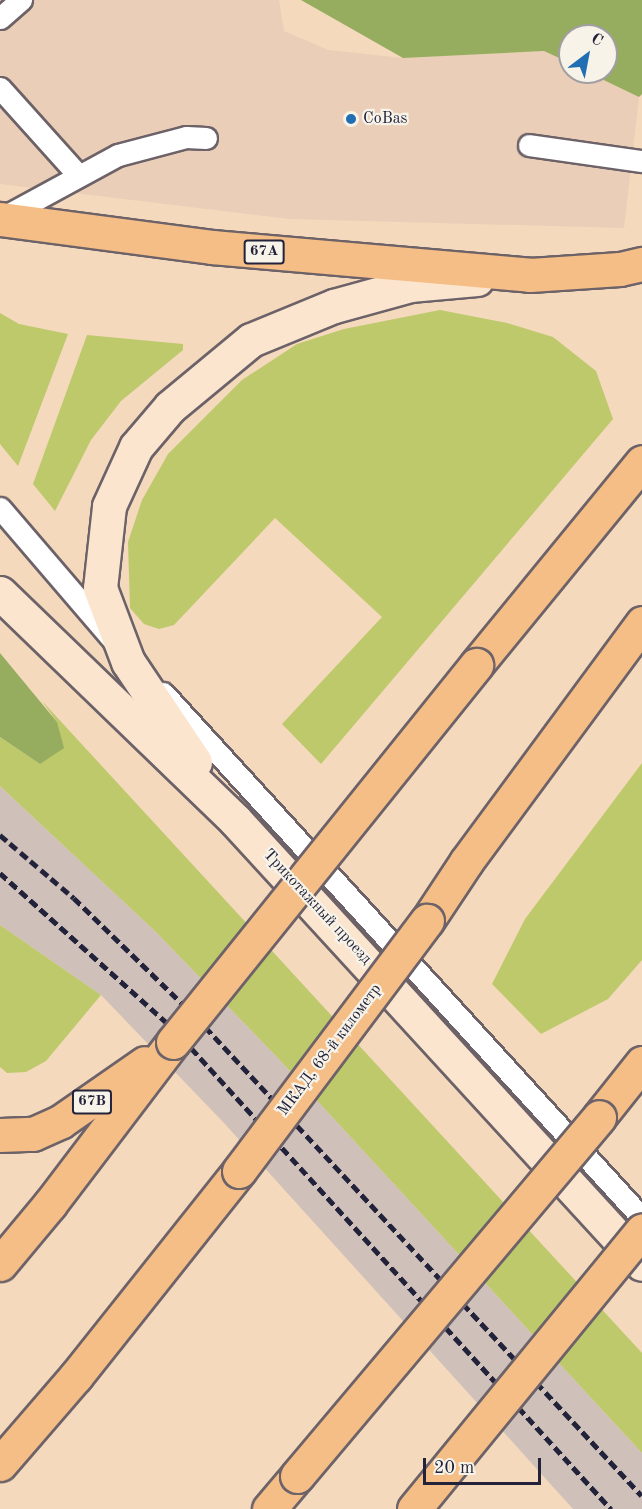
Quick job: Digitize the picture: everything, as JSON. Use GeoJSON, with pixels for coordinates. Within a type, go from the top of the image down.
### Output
{"type":"FeatureCollection","features":[{"type":"Feature","properties":{"kind":"main road","name":"67A"},"geometry":{"type":"LineString","coordinates":[[0,219],[212,248],[530,274],[620,269],[642,264]]}},
{"type":"Feature","properties":{"kind":"main road"},"geometry":{"type":"LineString","coordinates":[[235,820],[125,652],[100,588],[109,506],[136,447],[170,407],[251,340],[334,306],[410,285],[530,274]]}},
{"type":"Feature","properties":{"kind":"main road"},"geometry":{"type":"LineString","coordinates":[[0,1264],[50,1204],[173,1042],[642,462]]}},
{"type":"Feature","properties":{"kind":"main road","name":"Трикотажный проезд"},"geometry":{"type":"LineString","coordinates":[[0,593],[235,820],[642,1264]]}},
{"type":"Feature","properties":{"kind":"main road","name":"МКАД, 68-й километр"},"geometry":{"type":"LineString","coordinates":[[0,1464],[76,1376],[239,1171],[427,921],[466,862],[642,624]]}},
{"type":"Feature","properties":{"kind":"main road","name":"67B"},"geometry":{"type":"LineString","coordinates":[[0,1136],[33,1134],[60,1122],[173,1042]]}},
{"type":"Feature","properties":{"kind":"main road"},"geometry":{"type":"LineString","coordinates":[[269,1509],[642,1063]]}},
{"type":"Feature","properties":{"kind":"main road"},"geometry":{"type":"LineString","coordinates":[[0,1248],[50,1204]]}},
{"type":"Feature","properties":{"kind":"main road"},"geometry":{"type":"LineString","coordinates":[[414,1509],[642,1230]]}},
{"type":"Feature","properties":{"kind":"lane"},"geometry":{"type":"LineString","coordinates":[[0,18],[21,0]]}},
{"type":"Feature","properties":{"kind":"lane"},"geometry":{"type":"LineString","coordinates":[[0,88],[80,176]]}},
{"type":"Feature","properties":{"kind":"lane"},"geometry":{"type":"LineString","coordinates":[[0,219],[118,155],[186,137],[206,138]]}},
{"type":"Feature","properties":{"kind":"lane"},"geometry":{"type":"LineString","coordinates":[[529,145],[642,161]]}},
{"type":"Feature","properties":{"kind":"lane"},"geometry":{"type":"LineString","coordinates":[[0,508],[79,605],[125,652],[642,1218]]}},
{"type":"Feature","properties":{"kind":"shaded area"},"geometry":{"type":"Polygon","coordinates":[[[0,0],[279,0],[284,31],[328,50],[403,58],[544,51],[558,57],[558,84],[612,84],[639,97],[624,228],[290,219],[0,184],[0,0]]]}},
{"type":"Feature","properties":{"kind":"shaded area"},"geometry":{"type":"Polygon","coordinates":[[[0,786],[156,932],[276,1056],[642,1453],[642,1509],[573,1509],[224,1123],[101,995],[0,925],[0,786]]]}},
{"type":"Feature","properties":{"kind":"green space"},"geometry":{"type":"Polygon","coordinates":[[[301,0],[642,0],[642,94],[639,97],[612,84],[618,84],[618,24],[558,24],[558,57],[544,51],[403,58],[301,0]]]}},
{"type":"Feature","properties":{"kind":"green space"},"geometry":{"type":"Polygon","coordinates":[[[440,310],[507,323],[553,337],[596,371],[613,419],[321,764],[282,724],[382,617],[275,518],[174,625],[159,629],[144,624],[130,608],[128,542],[142,500],[168,454],[242,380],[297,344],[344,329],[440,310]]]}},
{"type":"Feature","properties":{"kind":"green space"},"geometry":{"type":"Polygon","coordinates":[[[0,313],[19,324],[68,334],[18,466],[0,444],[0,313]]]}},
{"type":"Feature","properties":{"kind":"green space"},"geometry":{"type":"Polygon","coordinates":[[[87,335],[183,344],[183,350],[121,401],[91,440],[55,511],[33,484],[87,335]]]}},
{"type":"Feature","properties":{"kind":"green space"},"geometry":{"type":"Polygon","coordinates":[[[0,653],[57,722],[64,748],[40,764],[0,737],[0,653]]]}},
{"type":"Feature","properties":{"kind":"green space"},"geometry":{"type":"Polygon","coordinates":[[[42,701],[642,1353],[642,1453],[276,1056],[156,932],[0,786],[0,737],[40,764],[57,722],[42,701]]]}},
{"type":"Feature","properties":{"kind":"green space"},"geometry":{"type":"Polygon","coordinates":[[[642,763],[642,960],[608,999],[541,1034],[492,984],[525,919],[642,763]]]}},
{"type":"Feature","properties":{"kind":"green space"},"geometry":{"type":"Polygon","coordinates":[[[0,925],[101,995],[46,1061],[26,1072],[7,1073],[0,1067],[0,925]]]}},
{"type":"Feature","properties":{"kind":"railway"},"geometry":{"type":"LineString","coordinates":[[0,835],[74,898],[196,1017],[642,1496]]}},
{"type":"Feature","properties":{"kind":"railway"},"geometry":{"type":"LineString","coordinates":[[0,873],[173,1028],[611,1509]]}},
{"type":"Feature","properties":{"kind":"place","name":"CoBas"},"geometry":{"type":"Point","coordinates":[351,119]}}]}
